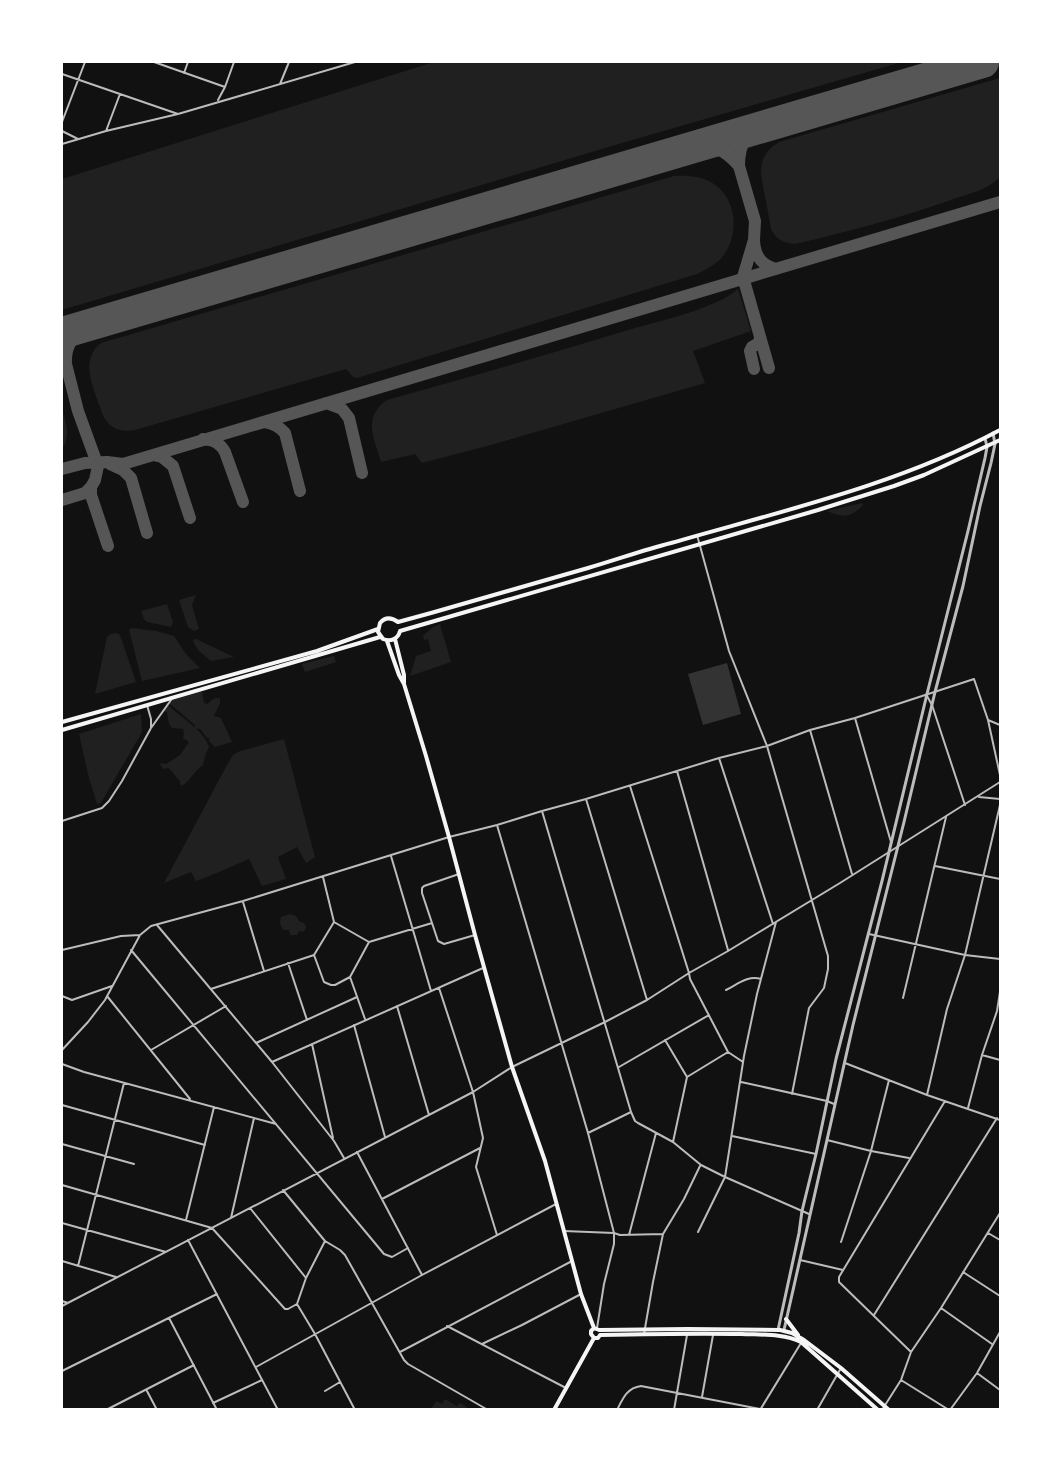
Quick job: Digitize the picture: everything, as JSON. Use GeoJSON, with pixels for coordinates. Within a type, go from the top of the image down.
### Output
{"type":"FeatureCollection","features":[{"type":"Feature","properties":{"kind":"main road"},"geometry":{"type":"LineString","coordinates":[[554,1410],[594,1338],[598,1338],[597,1330],[582,1294],[544,1161],[512,1067],[424,747],[404,684],[387,641],[381,637],[378,629],[380,623],[386,618],[398,622],[816,502],[891,478],[1000,430]]}},
{"type":"Feature","properties":{"kind":"main road"},"geometry":{"type":"LineString","coordinates":[[387,641],[395,639],[400,631],[658,555],[700,545],[894,486],[947,465],[1000,440]]}},
{"type":"Feature","properties":{"kind":"main road"},"geometry":{"type":"LineString","coordinates":[[398,622],[400,631]]}},
{"type":"Feature","properties":{"kind":"main road"},"geometry":{"type":"LineString","coordinates":[[62,723],[317,651],[378,629]]}},
{"type":"Feature","properties":{"kind":"main road"},"geometry":{"type":"LineString","coordinates":[[62,730],[381,637]]}},
{"type":"Feature","properties":{"kind":"main road"},"geometry":{"type":"LineString","coordinates":[[395,639],[404,684]]}},
{"type":"Feature","properties":{"kind":"main road"},"geometry":{"type":"LineString","coordinates":[[786,1319],[802,1341],[837,1374],[883,1409]]}},
{"type":"Feature","properties":{"kind":"main road"},"geometry":{"type":"LineString","coordinates":[[594,1338],[590,1333],[597,1330],[777,1333]]}},
{"type":"Feature","properties":{"kind":"main road"},"geometry":{"type":"LineString","coordinates":[[688,1331],[713,1334],[783,1333],[798,1336]]}},
{"type":"Feature","properties":{"kind":"main road"},"geometry":{"type":"LineString","coordinates":[[783,1333],[802,1341],[841,1368],[883,1409]]}},
{"type":"Feature","properties":{"kind":"street"},"geometry":{"type":"LineString","coordinates":[[62,122],[85,62]]}},
{"type":"Feature","properties":{"kind":"street"},"geometry":{"type":"LineString","coordinates":[[154,62],[225,87]]}},
{"type":"Feature","properties":{"kind":"street"},"geometry":{"type":"LineString","coordinates":[[184,73],[188,62]]}},
{"type":"Feature","properties":{"kind":"street"},"geometry":{"type":"LineString","coordinates":[[217,102],[234,62]]}},
{"type":"Feature","properties":{"kind":"street"},"geometry":{"type":"LineString","coordinates":[[280,84],[289,62]]}},
{"type":"Feature","properties":{"kind":"street"},"geometry":{"type":"LineString","coordinates":[[62,144],[178,114],[355,62]]}},
{"type":"Feature","properties":{"kind":"street"},"geometry":{"type":"LineString","coordinates":[[62,74],[178,114]]}},
{"type":"Feature","properties":{"kind":"street"},"geometry":{"type":"LineString","coordinates":[[106,131],[120,94]]}},
{"type":"Feature","properties":{"kind":"street"},"geometry":{"type":"LineString","coordinates":[[62,131],[78,139]]}},
{"type":"Feature","properties":{"kind":"street"},"geometry":{"type":"LineString","coordinates":[[783,1333],[834,1104],[963,586],[995,444],[993,434]]}},
{"type":"Feature","properties":{"kind":"street"},"geometry":{"type":"LineString","coordinates":[[777,1333],[841,1041],[968,531],[987,447],[985,438]]}},
{"type":"Feature","properties":{"kind":"street"},"geometry":{"type":"LineString","coordinates":[[697,535],[729,651],[767,746],[828,956],[824,988],[809,1008],[792,1094]]}},
{"type":"Feature","properties":{"kind":"street"},"geometry":{"type":"LineString","coordinates":[[62,1050],[88,1022],[107,996],[140,935],[151,926],[243,901],[449,837],[586,800],[719,758],[767,746],[810,730],[855,718],[974,679],[988,720],[1000,775]]}},
{"type":"Feature","properties":{"kind":"street"},"geometry":{"type":"LineString","coordinates":[[927,695],[965,806]]}},
{"type":"Feature","properties":{"kind":"street"},"geometry":{"type":"LineString","coordinates":[[62,821],[106,805],[151,728],[173,698]]}},
{"type":"Feature","properties":{"kind":"street"},"geometry":{"type":"LineString","coordinates":[[147,705],[151,728]]}},
{"type":"Feature","properties":{"kind":"street"},"geometry":{"type":"LineString","coordinates":[[855,718],[891,843]]}},
{"type":"Feature","properties":{"kind":"street"},"geometry":{"type":"LineString","coordinates":[[988,720],[1000,725]]}},
{"type":"Feature","properties":{"kind":"street"},"geometry":{"type":"LineString","coordinates":[[810,730],[852,875]]}},
{"type":"Feature","properties":{"kind":"street"},"geometry":{"type":"LineString","coordinates":[[698,1232],[725,1177],[743,1062],[774,923],[719,758]]}},
{"type":"Feature","properties":{"kind":"street"},"geometry":{"type":"LineString","coordinates":[[677,771],[728,951]]}},
{"type":"Feature","properties":{"kind":"street"},"geometry":{"type":"LineString","coordinates":[[62,1306],[473,1092],[512,1067],[647,1000],[946,815],[965,806],[1000,782]]}},
{"type":"Feature","properties":{"kind":"street"},"geometry":{"type":"LineString","coordinates":[[630,786],[690,980],[728,1052],[743,1062]]}},
{"type":"Feature","properties":{"kind":"street"},"geometry":{"type":"LineString","coordinates":[[978,797],[1000,799]]}},
{"type":"Feature","properties":{"kind":"street"},"geometry":{"type":"LineString","coordinates":[[586,800],[647,1000]]}},
{"type":"Feature","properties":{"kind":"street"},"geometry":{"type":"LineString","coordinates":[[927,1095],[947,1009],[965,955],[1000,805]]}},
{"type":"Feature","properties":{"kind":"street"},"geometry":{"type":"LineString","coordinates":[[542,811],[635,1121],[673,1142],[701,1164],[725,1177],[810,1215]]}},
{"type":"Feature","properties":{"kind":"street"},"geometry":{"type":"LineString","coordinates":[[903,998],[946,815]]}},
{"type":"Feature","properties":{"kind":"street"},"geometry":{"type":"LineString","coordinates":[[497,825],[588,1133],[614,1233],[614,1244],[604,1284],[597,1330]]}},
{"type":"Feature","properties":{"kind":"street"},"geometry":{"type":"LineString","coordinates":[[391,856],[431,992]]}},
{"type":"Feature","properties":{"kind":"street"},"geometry":{"type":"LineString","coordinates":[[935,866],[1000,879]]}},
{"type":"Feature","properties":{"kind":"street"},"geometry":{"type":"LineString","coordinates":[[459,874],[424,886],[422,893],[441,944],[475,935]]}},
{"type":"Feature","properties":{"kind":"street"},"geometry":{"type":"LineString","coordinates":[[212,989],[314,955],[334,922],[323,877]]}},
{"type":"Feature","properties":{"kind":"street"},"geometry":{"type":"LineString","coordinates":[[243,901],[264,971]]}},
{"type":"Feature","properties":{"kind":"street"},"geometry":{"type":"LineString","coordinates":[[334,922],[369,942],[432,923]]}},
{"type":"Feature","properties":{"kind":"street"},"geometry":{"type":"LineString","coordinates":[[157,925],[272,1062],[334,1141],[344,1158]]}},
{"type":"Feature","properties":{"kind":"street"},"geometry":{"type":"LineString","coordinates":[[869,934],[965,955],[1000,958]]}},
{"type":"Feature","properties":{"kind":"street"},"geometry":{"type":"LineString","coordinates":[[62,950],[121,936],[140,935]]}},
{"type":"Feature","properties":{"kind":"street"},"geometry":{"type":"LineString","coordinates":[[314,955],[324,982],[335,985],[350,976],[369,942]]}},
{"type":"Feature","properties":{"kind":"street"},"geometry":{"type":"LineString","coordinates":[[132,950],[384,1254],[392,1257],[408,1248]]}},
{"type":"Feature","properties":{"kind":"street"},"geometry":{"type":"LineString","coordinates":[[288,963],[307,1020]]}},
{"type":"Feature","properties":{"kind":"street"},"geometry":{"type":"LineString","coordinates":[[272,1062],[484,968]]}},
{"type":"Feature","properties":{"kind":"street"},"geometry":{"type":"LineString","coordinates":[[350,976],[365,1020]]}},
{"type":"Feature","properties":{"kind":"street"},"geometry":{"type":"LineString","coordinates":[[726,990],[748,978],[761,979]]}},
{"type":"Feature","properties":{"kind":"street"},"geometry":{"type":"LineString","coordinates":[[62,996],[72,1000],[112,986]]}},
{"type":"Feature","properties":{"kind":"street"},"geometry":{"type":"LineString","coordinates":[[439,988],[473,1092],[483,1138],[476,1167],[497,1235]]}},
{"type":"Feature","properties":{"kind":"street"},"geometry":{"type":"LineString","coordinates":[[968,1108],[982,1055],[999,1011],[1000,992]]}},
{"type":"Feature","properties":{"kind":"street"},"geometry":{"type":"LineString","coordinates":[[107,996],[190,1099]]}},
{"type":"Feature","properties":{"kind":"street"},"geometry":{"type":"LineString","coordinates":[[256,1043],[357,997]]}},
{"type":"Feature","properties":{"kind":"street"},"geometry":{"type":"LineString","coordinates":[[151,1050],[225,1006]]}},
{"type":"Feature","properties":{"kind":"street"},"geometry":{"type":"LineString","coordinates":[[397,1006],[429,1115]]}},
{"type":"Feature","properties":{"kind":"street"},"geometry":{"type":"LineString","coordinates":[[619,1067],[708,1015]]}},
{"type":"Feature","properties":{"kind":"street"},"geometry":{"type":"LineString","coordinates":[[354,1025],[385,1137]]}},
{"type":"Feature","properties":{"kind":"street"},"geometry":{"type":"LineString","coordinates":[[665,1040],[687,1077],[673,1142]]}},
{"type":"Feature","properties":{"kind":"street"},"geometry":{"type":"LineString","coordinates":[[312,1044],[334,1141]]}},
{"type":"Feature","properties":{"kind":"street"},"geometry":{"type":"LineString","coordinates":[[687,1077],[728,1052]]}},
{"type":"Feature","properties":{"kind":"street"},"geometry":{"type":"LineString","coordinates":[[982,1055],[1000,1060]]}},
{"type":"Feature","properties":{"kind":"street"},"geometry":{"type":"LineString","coordinates":[[845,1063],[927,1095],[999,1119],[874,1315]]}},
{"type":"Feature","properties":{"kind":"street"},"geometry":{"type":"LineString","coordinates":[[62,1064],[276,1124]]}},
{"type":"Feature","properties":{"kind":"street"},"geometry":{"type":"LineString","coordinates":[[841,1242],[871,1151],[889,1080]]}},
{"type":"Feature","properties":{"kind":"street"},"geometry":{"type":"LineString","coordinates":[[740,1081],[834,1104]]}},
{"type":"Feature","properties":{"kind":"street"},"geometry":{"type":"LineString","coordinates":[[78,1266],[124,1082]]}},
{"type":"Feature","properties":{"kind":"street"},"geometry":{"type":"LineString","coordinates":[[911,1352],[839,1282],[839,1277],[945,1101]]}},
{"type":"Feature","properties":{"kind":"street"},"geometry":{"type":"LineString","coordinates":[[62,1105],[205,1145]]}},
{"type":"Feature","properties":{"kind":"street"},"geometry":{"type":"LineString","coordinates":[[186,1220],[214,1107]]}},
{"type":"Feature","properties":{"kind":"street"},"geometry":{"type":"LineString","coordinates":[[588,1133],[631,1112]]}},
{"type":"Feature","properties":{"kind":"street"},"geometry":{"type":"LineString","coordinates":[[231,1218],[254,1118]]}},
{"type":"Feature","properties":{"kind":"street"},"geometry":{"type":"LineString","coordinates":[[629,1235],[656,1133]]}},
{"type":"Feature","properties":{"kind":"street"},"geometry":{"type":"LineString","coordinates":[[732,1136],[816,1154]]}},
{"type":"Feature","properties":{"kind":"street"},"geometry":{"type":"LineString","coordinates":[[827,1140],[909,1158]]}},
{"type":"Feature","properties":{"kind":"street"},"geometry":{"type":"LineString","coordinates":[[62,1144],[134,1164]]}},
{"type":"Feature","properties":{"kind":"street"},"geometry":{"type":"LineString","coordinates":[[382,1199],[480,1148]]}},
{"type":"Feature","properties":{"kind":"street"},"geometry":{"type":"LineString","coordinates":[[357,1152],[422,1275]]}},
{"type":"Feature","properties":{"kind":"street"},"geometry":{"type":"LineString","coordinates":[[645,1332],[663,1234],[701,1164]]}},
{"type":"Feature","properties":{"kind":"street"},"geometry":{"type":"LineString","coordinates":[[62,1185],[212,1228],[285,1309],[297,1304],[306,1278],[325,1241]]}},
{"type":"Feature","properties":{"kind":"street"},"geometry":{"type":"LineString","coordinates":[[283,1190],[325,1241],[345,1255],[404,1360],[414,1369],[488,1410]]}},
{"type":"Feature","properties":{"kind":"street"},"geometry":{"type":"LineString","coordinates":[[256,1367],[556,1204]]}},
{"type":"Feature","properties":{"kind":"street"},"geometry":{"type":"LineString","coordinates":[[250,1208],[306,1278]]}},
{"type":"Feature","properties":{"kind":"street"},"geometry":{"type":"LineString","coordinates":[[883,1409],[901,1380],[911,1352],[1000,1213]]}},
{"type":"Feature","properties":{"kind":"street"},"geometry":{"type":"LineString","coordinates":[[62,1223],[166,1252]]}},
{"type":"Feature","properties":{"kind":"street"},"geometry":{"type":"LineString","coordinates":[[564,1231],[629,1235],[663,1234]]}},
{"type":"Feature","properties":{"kind":"street"},"geometry":{"type":"LineString","coordinates":[[988,1233],[1000,1240]]}},
{"type":"Feature","properties":{"kind":"street"},"geometry":{"type":"LineString","coordinates":[[188,1240],[278,1410]]}},
{"type":"Feature","properties":{"kind":"street"},"geometry":{"type":"LineString","coordinates":[[800,1260],[843,1270]]}},
{"type":"Feature","properties":{"kind":"street"},"geometry":{"type":"LineString","coordinates":[[400,1352],[572,1261]]}},
{"type":"Feature","properties":{"kind":"street"},"geometry":{"type":"LineString","coordinates":[[62,1262],[118,1277]]}},
{"type":"Feature","properties":{"kind":"street"},"geometry":{"type":"LineString","coordinates":[[963,1272],[1000,1296]]}},
{"type":"Feature","properties":{"kind":"street"},"geometry":{"type":"LineString","coordinates":[[62,1371],[217,1294]]}},
{"type":"Feature","properties":{"kind":"street"},"geometry":{"type":"LineString","coordinates":[[482,1344],[582,1294]]}},
{"type":"Feature","properties":{"kind":"street"},"geometry":{"type":"LineString","coordinates":[[62,1301],[68,1303]]}},
{"type":"Feature","properties":{"kind":"street"},"geometry":{"type":"LineString","coordinates":[[297,1304],[355,1410]]}},
{"type":"Feature","properties":{"kind":"street"},"geometry":{"type":"LineString","coordinates":[[941,1308],[992,1344]]}},
{"type":"Feature","properties":{"kind":"street"},"geometry":{"type":"LineString","coordinates":[[169,1318],[217,1410]]}},
{"type":"Feature","properties":{"kind":"street"},"geometry":{"type":"LineString","coordinates":[[447,1326],[566,1388]]}},
{"type":"Feature","properties":{"kind":"street"},"geometry":{"type":"LineString","coordinates":[[674,1410],[688,1331]]}},
{"type":"Feature","properties":{"kind":"street"},"geometry":{"type":"LineString","coordinates":[[901,1380],[949,1410],[977,1372],[1000,1332]]}},
{"type":"Feature","properties":{"kind":"street"},"geometry":{"type":"LineString","coordinates":[[702,1397],[713,1334]]}},
{"type":"Feature","properties":{"kind":"street"},"geometry":{"type":"LineString","coordinates":[[617,1410],[626,1393],[641,1386],[760,1409],[802,1341]]}},
{"type":"Feature","properties":{"kind":"street"},"geometry":{"type":"LineString","coordinates":[[106,1410],[194,1365]]}},
{"type":"Feature","properties":{"kind":"street"},"geometry":{"type":"LineString","coordinates":[[817,1410],[841,1368]]}},
{"type":"Feature","properties":{"kind":"street"},"geometry":{"type":"LineString","coordinates":[[977,1372],[1000,1390]]}},
{"type":"Feature","properties":{"kind":"street"},"geometry":{"type":"LineString","coordinates":[[213,1403],[262,1380]]}},
{"type":"Feature","properties":{"kind":"street"},"geometry":{"type":"LineString","coordinates":[[325,1391],[340,1382]]}},
{"type":"Feature","properties":{"kind":"street"},"geometry":{"type":"LineString","coordinates":[[146,1390],[157,1410]]}},
{"type":"Feature","properties":{"kind":"street"},"geometry":{"type":"LineString","coordinates":[[473,1410],[477,1404]]}},
{"type":"Feature","properties":{"kind":"shaded area"},"geometry":{"type":"Polygon","coordinates":[[[434,62],[902,62],[62,310],[62,179],[434,62]]]}},
{"type":"Feature","properties":{"kind":"shaded area"},"geometry":{"type":"Polygon","coordinates":[[[1000,78],[1000,177],[990,185],[912,213],[795,244],[780,240],[775,235],[771,229],[761,172],[766,153],[779,142],[1000,78]]]}},
{"type":"Feature","properties":{"kind":"shaded area"},"geometry":{"type":"Polygon","coordinates":[[[674,176],[695,177],[709,181],[722,190],[731,208],[733,227],[729,247],[718,261],[697,274],[357,378],[346,369],[135,430],[124,431],[111,426],[102,413],[89,367],[94,350],[101,343],[674,176]]]}},
{"type":"Feature","properties":{"kind":"shaded area"},"geometry":{"type":"Polygon","coordinates":[[[738,289],[751,331],[693,351],[705,383],[422,463],[415,454],[381,462],[373,436],[372,421],[379,407],[387,400],[689,313],[717,302],[738,289]]]}},
{"type":"Feature","properties":{"kind":"shaded area"},"geometry":{"type":"Polygon","coordinates":[[[62,409],[67,435],[62,449],[62,409]]]}},
{"type":"Feature","properties":{"kind":"shaded area"},"geometry":{"type":"Polygon","coordinates":[[[862,503],[863,505],[846,516],[827,511],[862,503]]]}},
{"type":"Feature","properties":{"kind":"shaded area"},"geometry":{"type":"Polygon","coordinates":[[[196,595],[192,605],[199,629],[194,631],[188,627],[179,600],[196,595]]]}},
{"type":"Feature","properties":{"kind":"shaded area"},"geometry":{"type":"Polygon","coordinates":[[[167,604],[173,622],[171,627],[147,622],[144,619],[141,611],[167,604]]]}},
{"type":"Feature","properties":{"kind":"shaded area"},"geometry":{"type":"Polygon","coordinates":[[[440,624],[451,662],[410,676],[416,656],[431,651],[428,639],[424,640],[423,636],[440,624]]]}},
{"type":"Feature","properties":{"kind":"shaded area"},"geometry":{"type":"Polygon","coordinates":[[[131,628],[174,636],[186,654],[200,668],[142,681],[129,630],[131,628]]]}},
{"type":"Feature","properties":{"kind":"shaded area"},"geometry":{"type":"Polygon","coordinates":[[[117,633],[120,635],[136,682],[95,694],[107,637],[117,633]]]}},
{"type":"Feature","properties":{"kind":"shaded area"},"geometry":{"type":"Polygon","coordinates":[[[194,639],[234,657],[211,661],[199,651],[193,642],[194,639]]]}},
{"type":"Feature","properties":{"kind":"shaded area"},"geometry":{"type":"Polygon","coordinates":[[[334,656],[336,662],[305,672],[302,664],[334,656]]]}},
{"type":"Feature","properties":{"kind":"shaded area"},"geometry":{"type":"Polygon","coordinates":[[[727,663],[741,714],[703,725],[688,674],[727,663]]]}},
{"type":"Feature","properties":{"kind":"shaded area"},"geometry":{"type":"Polygon","coordinates":[[[202,691],[204,703],[208,704],[213,699],[220,698],[214,716],[221,718],[232,742],[215,747],[200,729],[195,728],[195,725],[169,703],[172,698],[202,691]]]}},
{"type":"Feature","properties":{"kind":"shaded area"},"geometry":{"type":"Polygon","coordinates":[[[168,705],[197,729],[209,747],[203,765],[182,786],[172,771],[168,768],[164,769],[160,763],[166,764],[180,755],[189,742],[183,738],[183,729],[172,728],[169,724],[167,712],[164,711],[168,705]]]}},
{"type":"Feature","properties":{"kind":"shaded area"},"geometry":{"type":"Polygon","coordinates":[[[141,714],[142,732],[101,803],[97,804],[79,734],[141,714]]]}},
{"type":"Feature","properties":{"kind":"shaded area"},"geometry":{"type":"Polygon","coordinates":[[[284,739],[315,857],[306,863],[297,847],[278,857],[286,879],[262,886],[249,859],[196,881],[191,872],[164,883],[233,755],[284,739]]]}},
{"type":"Feature","properties":{"kind":"shaded area"},"geometry":{"type":"Polygon","coordinates":[[[290,914],[304,923],[306,927],[304,932],[299,931],[297,935],[290,935],[289,930],[283,930],[280,923],[281,917],[290,914]]]}},
{"type":"Feature","properties":{"kind":"shaded area"},"geometry":{"type":"Polygon","coordinates":[[[445,1399],[457,1406],[460,1403],[467,1407],[465,1409],[431,1409],[436,1401],[442,1404],[445,1399]]]}},
{"type":"Feature","properties":{"kind":"taxiway"},"geometry":{"type":"LineString","coordinates":[[686,150],[709,147],[722,151],[739,166],[739,157],[746,139],[769,124]]}},
{"type":"Feature","properties":{"kind":"taxiway"},"geometry":{"type":"LineString","coordinates":[[739,166],[755,221],[754,240],[743,277],[769,368]]}},
{"type":"Feature","properties":{"kind":"taxiway"},"geometry":{"type":"LineString","coordinates":[[62,469],[85,463],[123,464],[1000,202]]}},
{"type":"Feature","properties":{"kind":"taxiway"},"geometry":{"type":"LineString","coordinates":[[754,241],[760,259],[766,265],[776,269]]}},
{"type":"Feature","properties":{"kind":"taxiway"},"geometry":{"type":"LineString","coordinates":[[66,364],[67,351],[72,340],[90,325]]}},
{"type":"Feature","properties":{"kind":"taxiway"},"geometry":{"type":"LineString","coordinates":[[754,369],[750,351],[759,343],[760,338]]}},
{"type":"Feature","properties":{"kind":"taxiway"},"geometry":{"type":"LineString","coordinates":[[62,356],[78,411],[98,466],[95,480],[85,493],[62,500]]}},
{"type":"Feature","properties":{"kind":"taxiway"},"geometry":{"type":"LineString","coordinates":[[326,403],[342,409],[349,418],[362,473]]}},
{"type":"Feature","properties":{"kind":"taxiway"},"geometry":{"type":"LineString","coordinates":[[264,422],[276,426],[285,433],[300,491]]}},
{"type":"Feature","properties":{"kind":"taxiway"},"geometry":{"type":"LineString","coordinates":[[203,439],[216,443],[225,452],[243,502]]}},
{"type":"Feature","properties":{"kind":"taxiway"},"geometry":{"type":"LineString","coordinates":[[153,455],[162,457],[173,466],[190,518]]}},
{"type":"Feature","properties":{"kind":"taxiway"},"geometry":{"type":"LineString","coordinates":[[110,464],[123,470],[131,478],[147,533]]}},
{"type":"Feature","properties":{"kind":"taxiway"},"geometry":{"type":"LineString","coordinates":[[91,487],[91,495],[108,546]]}},
{"type":"Feature","properties":{"kind":"runway"},"geometry":{"type":"LineString","coordinates":[[62,333],[983,62]]}}]}
